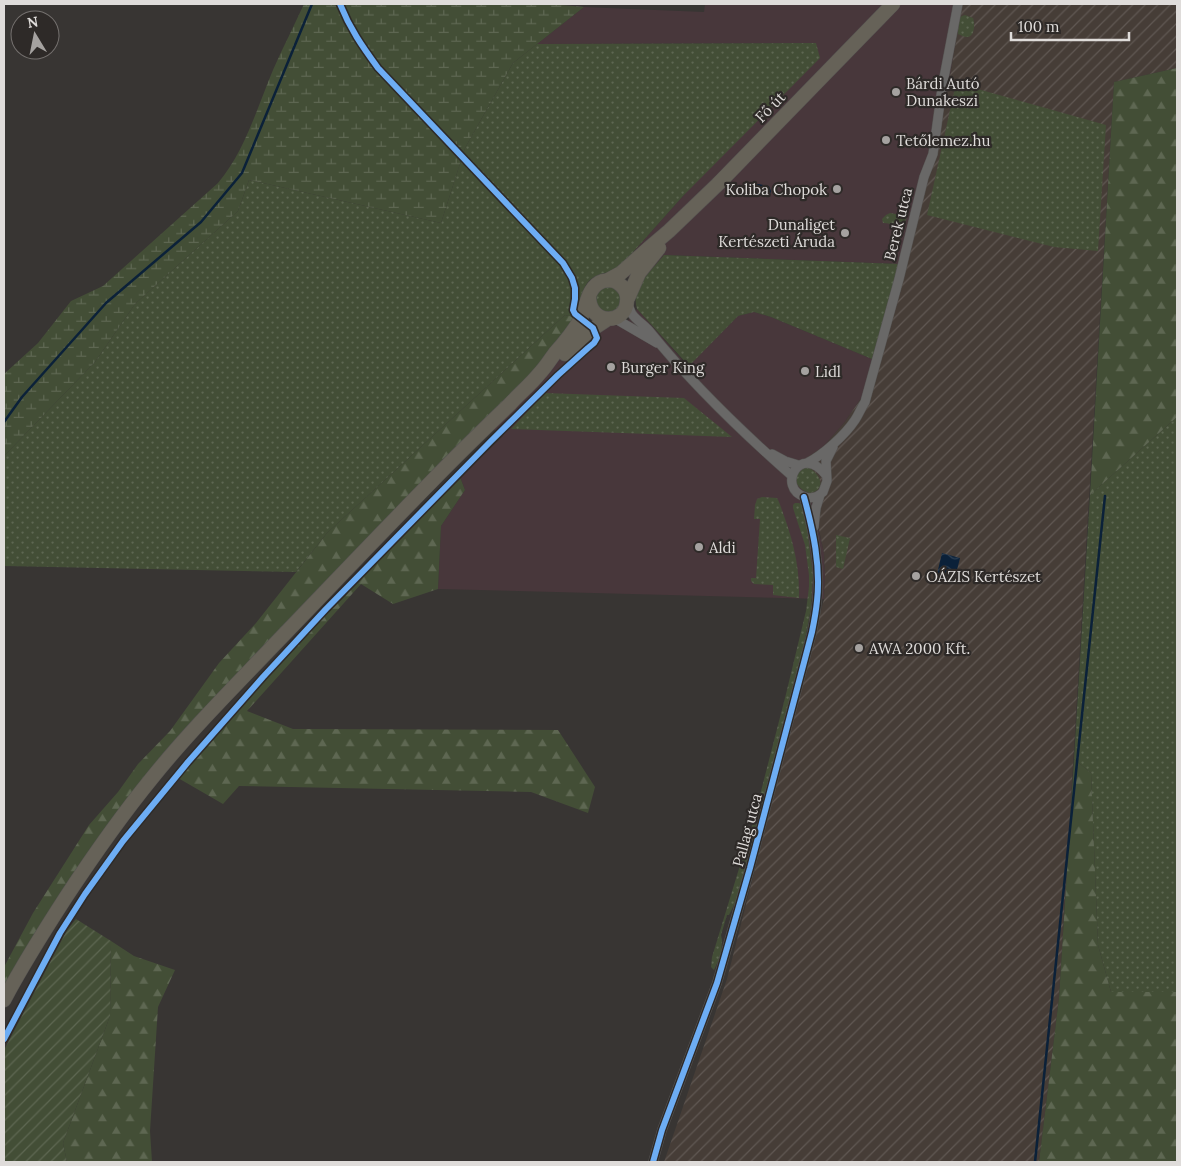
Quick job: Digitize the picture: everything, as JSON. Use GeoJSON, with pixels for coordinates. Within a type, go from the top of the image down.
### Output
{"type":"FeatureCollection","features":[{"type":"Feature","properties":{"kind":"main road","name":"Fő út"},"geometry":{"type":"LineString","coordinates":[[608,280],[621,273],[670,231],[893,4]]}},
{"type":"Feature","properties":{"kind":"main road","name":"Fő út"},"geometry":{"type":"LineString","coordinates":[[628,301],[639,273],[670,231]]}},
{"type":"Feature","properties":{"kind":"main road"},"geometry":{"type":"LineString","coordinates":[[4,1000],[29,954],[87,865],[132,803],[182,743],[434,479],[539,374],[566,342],[581,318],[589,296],[596,285],[601,281],[608,280],[615,281],[621,285],[626,291],[628,301],[625,309],[620,314],[588,332],[561,358],[539,374]]}},
{"type":"Feature","properties":{"kind":"main road"},"geometry":{"type":"LineString","coordinates":[[589,296],[591,309],[601,317],[611,318]]}},
{"type":"Feature","properties":{"kind":"street","name":"Berek utca"},"geometry":{"type":"LineString","coordinates":[[802,464],[817,458],[837,440],[854,421],[865,402],[899,279],[924,177],[933,154],[942,88],[958,4]]}},
{"type":"Feature","properties":{"kind":"street"},"geometry":{"type":"LineString","coordinates":[[628,301],[632,314],[650,331],[660,345],[725,415],[792,476]]}},
{"type":"Feature","properties":{"kind":"street"},"geometry":{"type":"LineString","coordinates":[[611,318],[660,345]]}},
{"type":"Feature","properties":{"kind":"street","name":"Berek utca"},"geometry":{"type":"LineString","coordinates":[[826,475],[826,461],[837,440]]}},
{"type":"Feature","properties":{"kind":"street"},"geometry":{"type":"LineString","coordinates":[[756,445],[785,461],[802,464],[821,469],[826,475],[826,481],[825,488],[820,495],[809,498],[797,492],[793,487],[792,476],[794,470],[802,464]]}},
{"type":"Feature","properties":{"kind":"street","name":"Pallag utca"},"geometry":{"type":"LineString","coordinates":[[813,534],[816,508],[820,495]]}},
{"type":"Feature","properties":{"kind":"street","name":"Pallag utca"},"geometry":{"type":"LineString","coordinates":[[653,1162],[662,1130],[716,983],[750,868],[810,640],[817,601],[818,571],[813,534],[804,496]]}},
{"type":"Feature","properties":{"kind":"shaded area"},"geometry":{"type":"Polygon","coordinates":[[[705,4],[962,4],[938,143],[900,264],[665,255],[639,285],[618,269],[816,43],[537,44],[584,7],[704,12],[705,4]]]}},
{"type":"Feature","properties":{"kind":"shaded area"},"geometry":{"type":"Polygon","coordinates":[[[962,4],[1177,4],[1177,68],[1114,82],[1059,998],[1039,1162],[664,1162],[727,979],[824,599],[824,553],[804,459],[823,447],[844,423],[862,397],[938,143],[962,4]]]}},
{"type":"Feature","properties":{"kind":"shaded area"},"geometry":{"type":"Polygon","coordinates":[[[637,309],[688,366],[738,316],[754,312],[771,317],[872,359],[862,397],[844,423],[823,447],[815,453],[807,480],[824,553],[824,599],[438,589],[441,526],[465,490],[460,477],[503,436],[484,423],[577,318],[600,328],[614,325],[623,327],[637,309]]]}},
{"type":"Feature","properties":{"kind":"green space"},"geometry":{"type":"Polygon","coordinates":[[[304,4],[550,4],[584,7],[513,63],[465,148],[441,223],[249,180],[238,211],[135,304],[95,362],[4,456],[4,374],[38,343],[71,301],[103,286],[218,183],[243,143],[273,70],[304,4]]]}},
{"type":"Feature","properties":{"kind":"green space"},"geometry":{"type":"Polygon","coordinates":[[[965,15],[973,18],[974,23],[972,35],[967,37],[958,34],[959,18],[965,15]]]}},
{"type":"Feature","properties":{"kind":"green space"},"geometry":{"type":"Polygon","coordinates":[[[816,43],[820,58],[683,196],[618,269],[600,274],[590,280],[582,295],[577,318],[565,315],[327,533],[296,572],[4,566],[4,456],[95,362],[135,304],[238,211],[249,180],[441,223],[465,148],[513,63],[537,44],[816,43]]]}},
{"type":"Feature","properties":{"kind":"green space"},"geometry":{"type":"Polygon","coordinates":[[[1177,68],[1177,417],[1090,495],[1114,82],[1177,68]]]}},
{"type":"Feature","properties":{"kind":"green space"},"geometry":{"type":"Polygon","coordinates":[[[956,83],[1106,125],[1098,251],[1054,247],[927,215],[956,83]]]}},
{"type":"Feature","properties":{"kind":"green space"},"geometry":{"type":"Polygon","coordinates":[[[890,213],[907,216],[897,250],[894,249],[898,231],[894,225],[883,223],[882,219],[890,213]]]}},
{"type":"Feature","properties":{"kind":"green space"},"geometry":{"type":"Polygon","coordinates":[[[664,255],[900,264],[872,359],[771,317],[754,312],[738,316],[689,366],[637,309],[636,301],[639,287],[648,273],[664,255]]]}},
{"type":"Feature","properties":{"kind":"green space"},"geometry":{"type":"Polygon","coordinates":[[[609,286],[618,290],[622,299],[618,308],[609,312],[600,308],[596,299],[600,290],[609,286]]]}},
{"type":"Feature","properties":{"kind":"green space"},"geometry":{"type":"Polygon","coordinates":[[[565,315],[577,318],[543,361],[186,728],[4,985],[4,967],[33,913],[89,825],[118,792],[138,764],[170,731],[219,663],[256,623],[327,533],[565,315]]]}},
{"type":"Feature","properties":{"kind":"green space"},"geometry":{"type":"Polygon","coordinates":[[[545,393],[684,398],[732,437],[511,429],[545,393]]]}},
{"type":"Feature","properties":{"kind":"green space"},"geometry":{"type":"Polygon","coordinates":[[[1177,417],[1177,992],[1111,992],[1098,945],[1091,773],[1074,759],[1090,495],[1177,417]]]}},
{"type":"Feature","properties":{"kind":"green space"},"geometry":{"type":"Polygon","coordinates":[[[807,467],[815,472],[820,480],[819,488],[811,493],[800,488],[796,481],[796,476],[800,469],[807,467]]]}},
{"type":"Feature","properties":{"kind":"green space"},"geometry":{"type":"Polygon","coordinates":[[[460,477],[465,490],[441,526],[438,589],[393,604],[361,584],[247,711],[293,729],[558,730],[595,787],[588,813],[531,792],[239,786],[223,804],[178,778],[327,611],[460,477]]]}},
{"type":"Feature","properties":{"kind":"green space"},"geometry":{"type":"Polygon","coordinates":[[[762,497],[777,498],[783,514],[796,560],[799,598],[773,595],[773,585],[754,584],[751,581],[751,578],[756,578],[760,519],[754,519],[755,505],[757,499],[762,497]]]}},
{"type":"Feature","properties":{"kind":"green space"},"geometry":{"type":"Polygon","coordinates":[[[795,503],[802,505],[805,512],[813,575],[811,608],[802,655],[738,897],[729,915],[727,915],[721,935],[721,955],[714,970],[711,967],[712,957],[752,826],[806,611],[809,575],[805,545],[793,508],[795,503]]]}},
{"type":"Feature","properties":{"kind":"green space"},"geometry":{"type":"Polygon","coordinates":[[[836,535],[850,538],[843,569],[836,567],[836,535]]]}},
{"type":"Feature","properties":{"kind":"green space"},"geometry":{"type":"Polygon","coordinates":[[[1074,759],[1091,773],[1098,945],[1111,992],[1177,992],[1177,1162],[1039,1162],[1059,998],[1074,759]]]}},
{"type":"Feature","properties":{"kind":"green space"},"geometry":{"type":"Polygon","coordinates":[[[76,919],[111,941],[110,1016],[63,1143],[67,1162],[4,1162],[4,1050],[67,930],[76,919]]]}},
{"type":"Feature","properties":{"kind":"green space"},"geometry":{"type":"Polygon","coordinates":[[[111,941],[134,956],[175,970],[158,1007],[150,1131],[152,1162],[67,1162],[63,1143],[110,1016],[111,941]]]}},
{"type":"Feature","properties":{"kind":"water"},"geometry":{"type":"Polygon","coordinates":[[[758,184],[769,186],[770,195],[766,197],[756,195],[754,192],[758,184]]]}},
{"type":"Feature","properties":{"kind":"water"},"geometry":{"type":"Polygon","coordinates":[[[942,553],[960,558],[955,578],[937,574],[942,553]]]}},
{"type":"Feature","properties":{"kind":"waterway"},"geometry":{"type":"LineString","coordinates":[[4,422],[22,397],[106,303],[201,222],[242,173],[312,4]]}},
{"type":"Feature","properties":{"kind":"waterway"},"geometry":{"type":"LineString","coordinates":[[1035,1162],[1105,496]]}},
{"type":"Feature","properties":{"kind":"cycle path"},"geometry":{"type":"LineString","coordinates":[[4,1039],[60,933],[85,894],[123,841],[188,762],[326,609],[490,442],[597,338],[593,328],[575,314],[573,310],[575,288],[572,278],[563,263],[378,68],[357,37],[340,4]]}},
{"type":"Feature","properties":{"kind":"cycle path"},"geometry":{"type":"LineString","coordinates":[[653,1162],[662,1130],[717,983],[750,868],[812,632],[817,605],[818,575],[813,535],[804,497]]}},
{"type":"Feature","properties":{"kind":"place","name":"Bárdi Autó Dunakeszi"},"geometry":{"type":"Point","coordinates":[896,92]}},
{"type":"Feature","properties":{"kind":"place","name":"Tetőlemez.hu"},"geometry":{"type":"Point","coordinates":[886,140]}},
{"type":"Feature","properties":{"kind":"place","name":"Koliba Chopok"},"geometry":{"type":"Point","coordinates":[837,189]}},
{"type":"Feature","properties":{"kind":"place","name":"Dunaliget Kertészeti Áruda"},"geometry":{"type":"Point","coordinates":[845,233]}},
{"type":"Feature","properties":{"kind":"place","name":"Burger King"},"geometry":{"type":"Point","coordinates":[611,367]}},
{"type":"Feature","properties":{"kind":"place","name":"Lidl"},"geometry":{"type":"Point","coordinates":[805,371]}},
{"type":"Feature","properties":{"kind":"place","name":"Aldi"},"geometry":{"type":"Point","coordinates":[699,547]}},
{"type":"Feature","properties":{"kind":"place","name":"OÁZIS Kertészet"},"geometry":{"type":"Point","coordinates":[916,576]}},
{"type":"Feature","properties":{"kind":"place","name":"AWA 2000 Kft."},"geometry":{"type":"Point","coordinates":[859,648]}}]}
